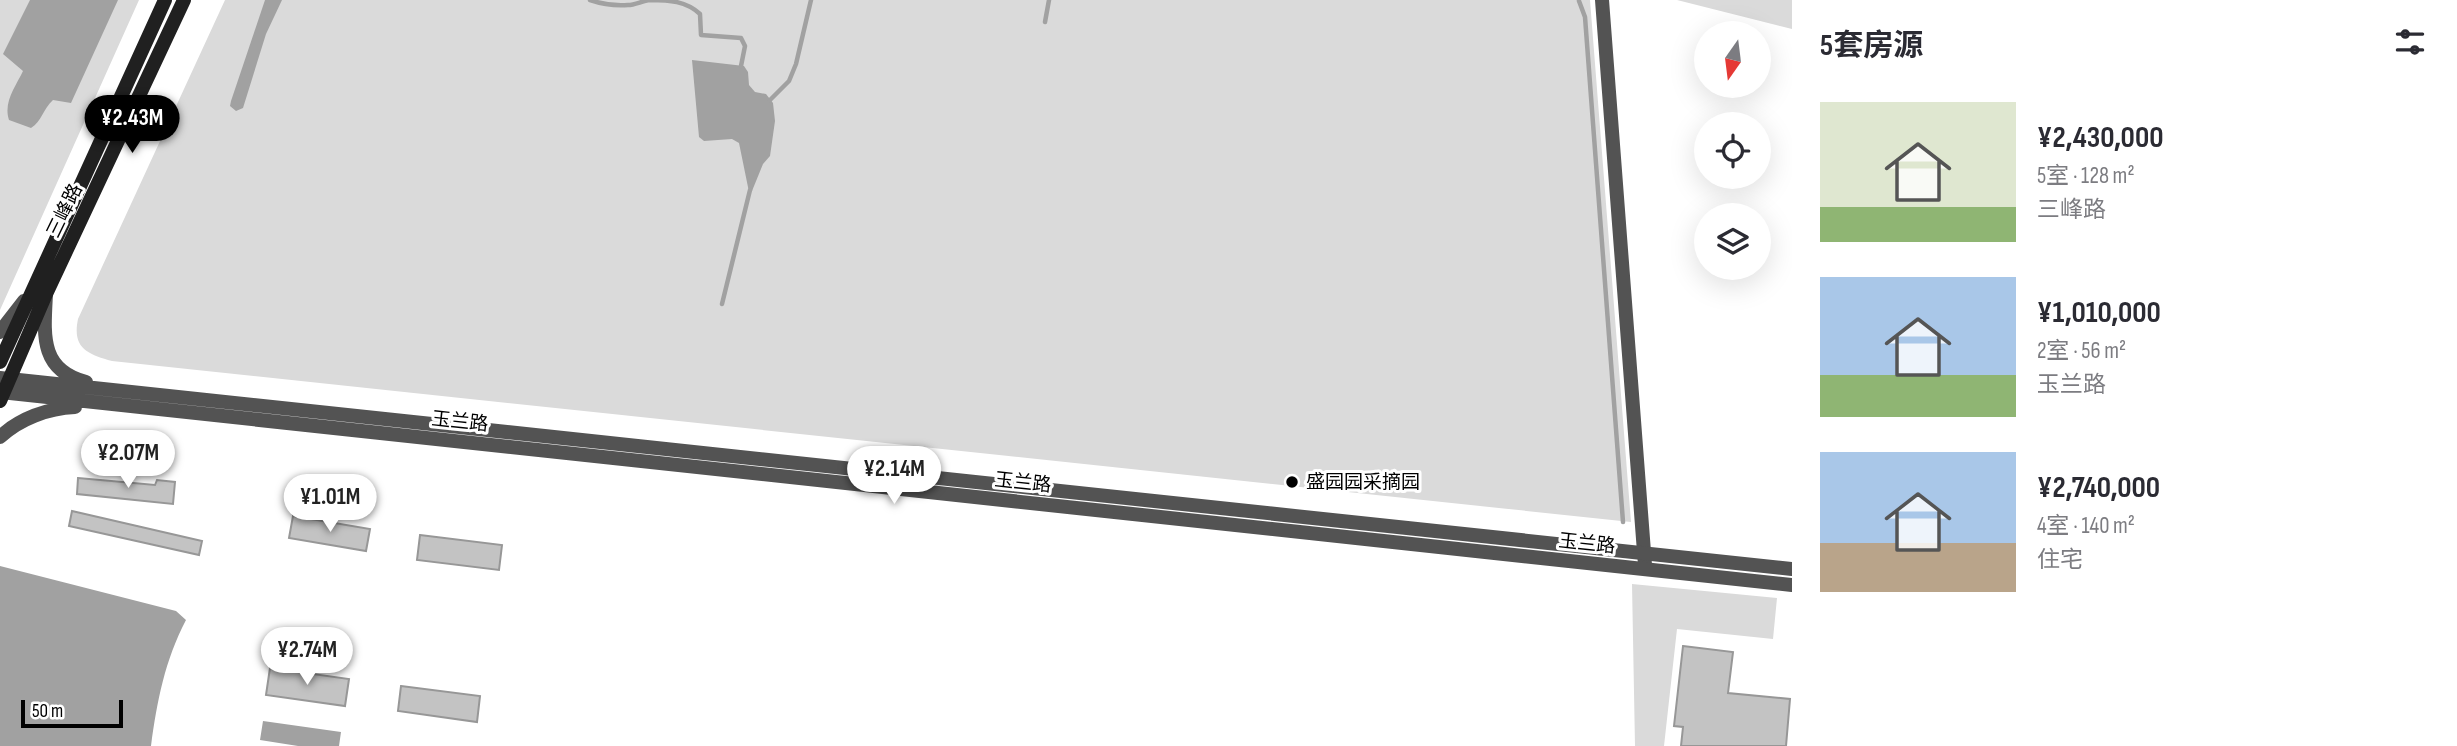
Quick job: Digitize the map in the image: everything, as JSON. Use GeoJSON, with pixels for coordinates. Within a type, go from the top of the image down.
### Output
{"type":"FeatureCollection","features":[{"type":"Feature","properties":{"kind":"main road","name":"三峰路"},"geometry":{"type":"LineString","coordinates":[[3,389],[40,291],[165,0]]}},
{"type":"Feature","properties":{"kind":"main road","name":"三峰路"},"geometry":{"type":"LineString","coordinates":[[0,362],[40,291],[184,0]]}},
{"type":"Feature","properties":{"kind":"street"},"geometry":{"type":"LineString","coordinates":[[1602,0],[1645,569]]}},
{"type":"Feature","properties":{"kind":"street"},"geometry":{"type":"LineString","coordinates":[[0,332],[40,291]]}},
{"type":"Feature","properties":{"kind":"street"},"geometry":{"type":"LineString","coordinates":[[40,291],[45,339],[50,358],[59,370],[76,380],[120,398]]}},
{"type":"Feature","properties":{"kind":"street","name":"玉兰路"},"geometry":{"type":"LineString","coordinates":[[3,389],[120,398],[1792,569]]}},
{"type":"Feature","properties":{"kind":"street"},"geometry":{"type":"LineString","coordinates":[[0,437],[10,428],[38,414],[60,407],[120,398]]}},
{"type":"Feature","properties":{"kind":"street","name":"玉兰路"},"geometry":{"type":"LineString","coordinates":[[120,398],[1792,585]]}},
{"type":"Feature","properties":{"kind":"shaded area"},"geometry":{"type":"Polygon","coordinates":[[[0,0],[139,0],[0,310],[0,0]]]}},
{"type":"Feature","properties":{"kind":"shaded area"},"geometry":{"type":"Polygon","coordinates":[[[30,0],[118,0],[71,103],[53,100],[31,128],[9,120],[9,101],[23,71],[3,54],[30,0]]]}},
{"type":"Feature","properties":{"kind":"shaded area"},"geometry":{"type":"Polygon","coordinates":[[[225,0],[1590,0],[1631,522],[112,361],[95,356],[83,348],[77,337],[78,319],[225,0]]]}},
{"type":"Feature","properties":{"kind":"shaded area"},"geometry":{"type":"Polygon","coordinates":[[[265,0],[282,0],[266,34],[243,108],[236,111],[230,106],[231,101],[265,0]]]}},
{"type":"Feature","properties":{"kind":"shaded area"},"geometry":{"type":"Polygon","coordinates":[[[1677,0],[1792,0],[1792,29],[1771,24],[1771,21],[1760,21],[1677,0]]]}},
{"type":"Feature","properties":{"kind":"shaded area"},"geometry":{"type":"Polygon","coordinates":[[[692,60],[744,66],[748,72],[749,85],[755,92],[766,94],[773,103],[775,121],[770,156],[763,164],[752,191],[749,192],[739,143],[732,139],[704,141],[699,137],[692,60]]]}},
{"type":"Feature","properties":{"kind":"shaded area"},"geometry":{"type":"Polygon","coordinates":[[[0,566],[176,611],[186,620],[163,681],[151,746],[0,746],[0,566]]]}},
{"type":"Feature","properties":{"kind":"shaded area"},"geometry":{"type":"Polygon","coordinates":[[[1632,584],[1777,598],[1773,639],[1677,629],[1664,746],[1635,746],[1632,584]]]}},
{"type":"Feature","properties":{"kind":"shaded area"},"geometry":{"type":"Polygon","coordinates":[[[263,721],[341,732],[339,746],[298,746],[260,740],[263,721]]]}},
{"type":"Feature","properties":{"kind":"building"},"geometry":{"type":"Polygon","coordinates":[[[78,478],[155,485],[157,480],[175,482],[173,504],[77,494],[78,478]]]}},
{"type":"Feature","properties":{"kind":"building"},"geometry":{"type":"Polygon","coordinates":[[[72,511],[202,541],[199,555],[69,526],[72,511]]]}},
{"type":"Feature","properties":{"kind":"building"},"geometry":{"type":"Polygon","coordinates":[[[293,516],[370,529],[366,551],[289,538],[293,516]]]}},
{"type":"Feature","properties":{"kind":"building"},"geometry":{"type":"Polygon","coordinates":[[[420,535],[502,545],[499,570],[417,560],[420,535]]]}},
{"type":"Feature","properties":{"kind":"building"},"geometry":{"type":"Polygon","coordinates":[[[1683,646],[1733,652],[1728,693],[1790,699],[1786,746],[1681,746],[1683,727],[1674,726],[1683,646]]]}},
{"type":"Feature","properties":{"kind":"building"},"geometry":{"type":"Polygon","coordinates":[[[270,668],[349,679],[345,706],[266,695],[270,668]]]}},
{"type":"Feature","properties":{"kind":"building"},"geometry":{"type":"Polygon","coordinates":[[[401,686],[480,696],[477,722],[398,711],[401,686]]]}},
{"type":"Feature","properties":{"kind":"waterway"},"geometry":{"type":"LineString","coordinates":[[590,0],[623,5],[664,0],[689,6],[700,14],[701,35],[741,38],[745,46],[741,66]]}},
{"type":"Feature","properties":{"kind":"waterway"},"geometry":{"type":"LineString","coordinates":[[770,100],[789,81],[796,64],[811,0]]}},
{"type":"Feature","properties":{"kind":"waterway"},"geometry":{"type":"LineString","coordinates":[[1045,22],[1049,0]]}},
{"type":"Feature","properties":{"kind":"waterway"},"geometry":{"type":"LineString","coordinates":[[1579,1],[1585,17],[1623,522]]}},
{"type":"Feature","properties":{"kind":"waterway"},"geometry":{"type":"LineString","coordinates":[[722,304],[750,190]]}},
{"type":"Feature","properties":{"kind":"place","name":"盛园园采摘园"},"geometry":{"type":"Point","coordinates":[1292,482]}}]}
